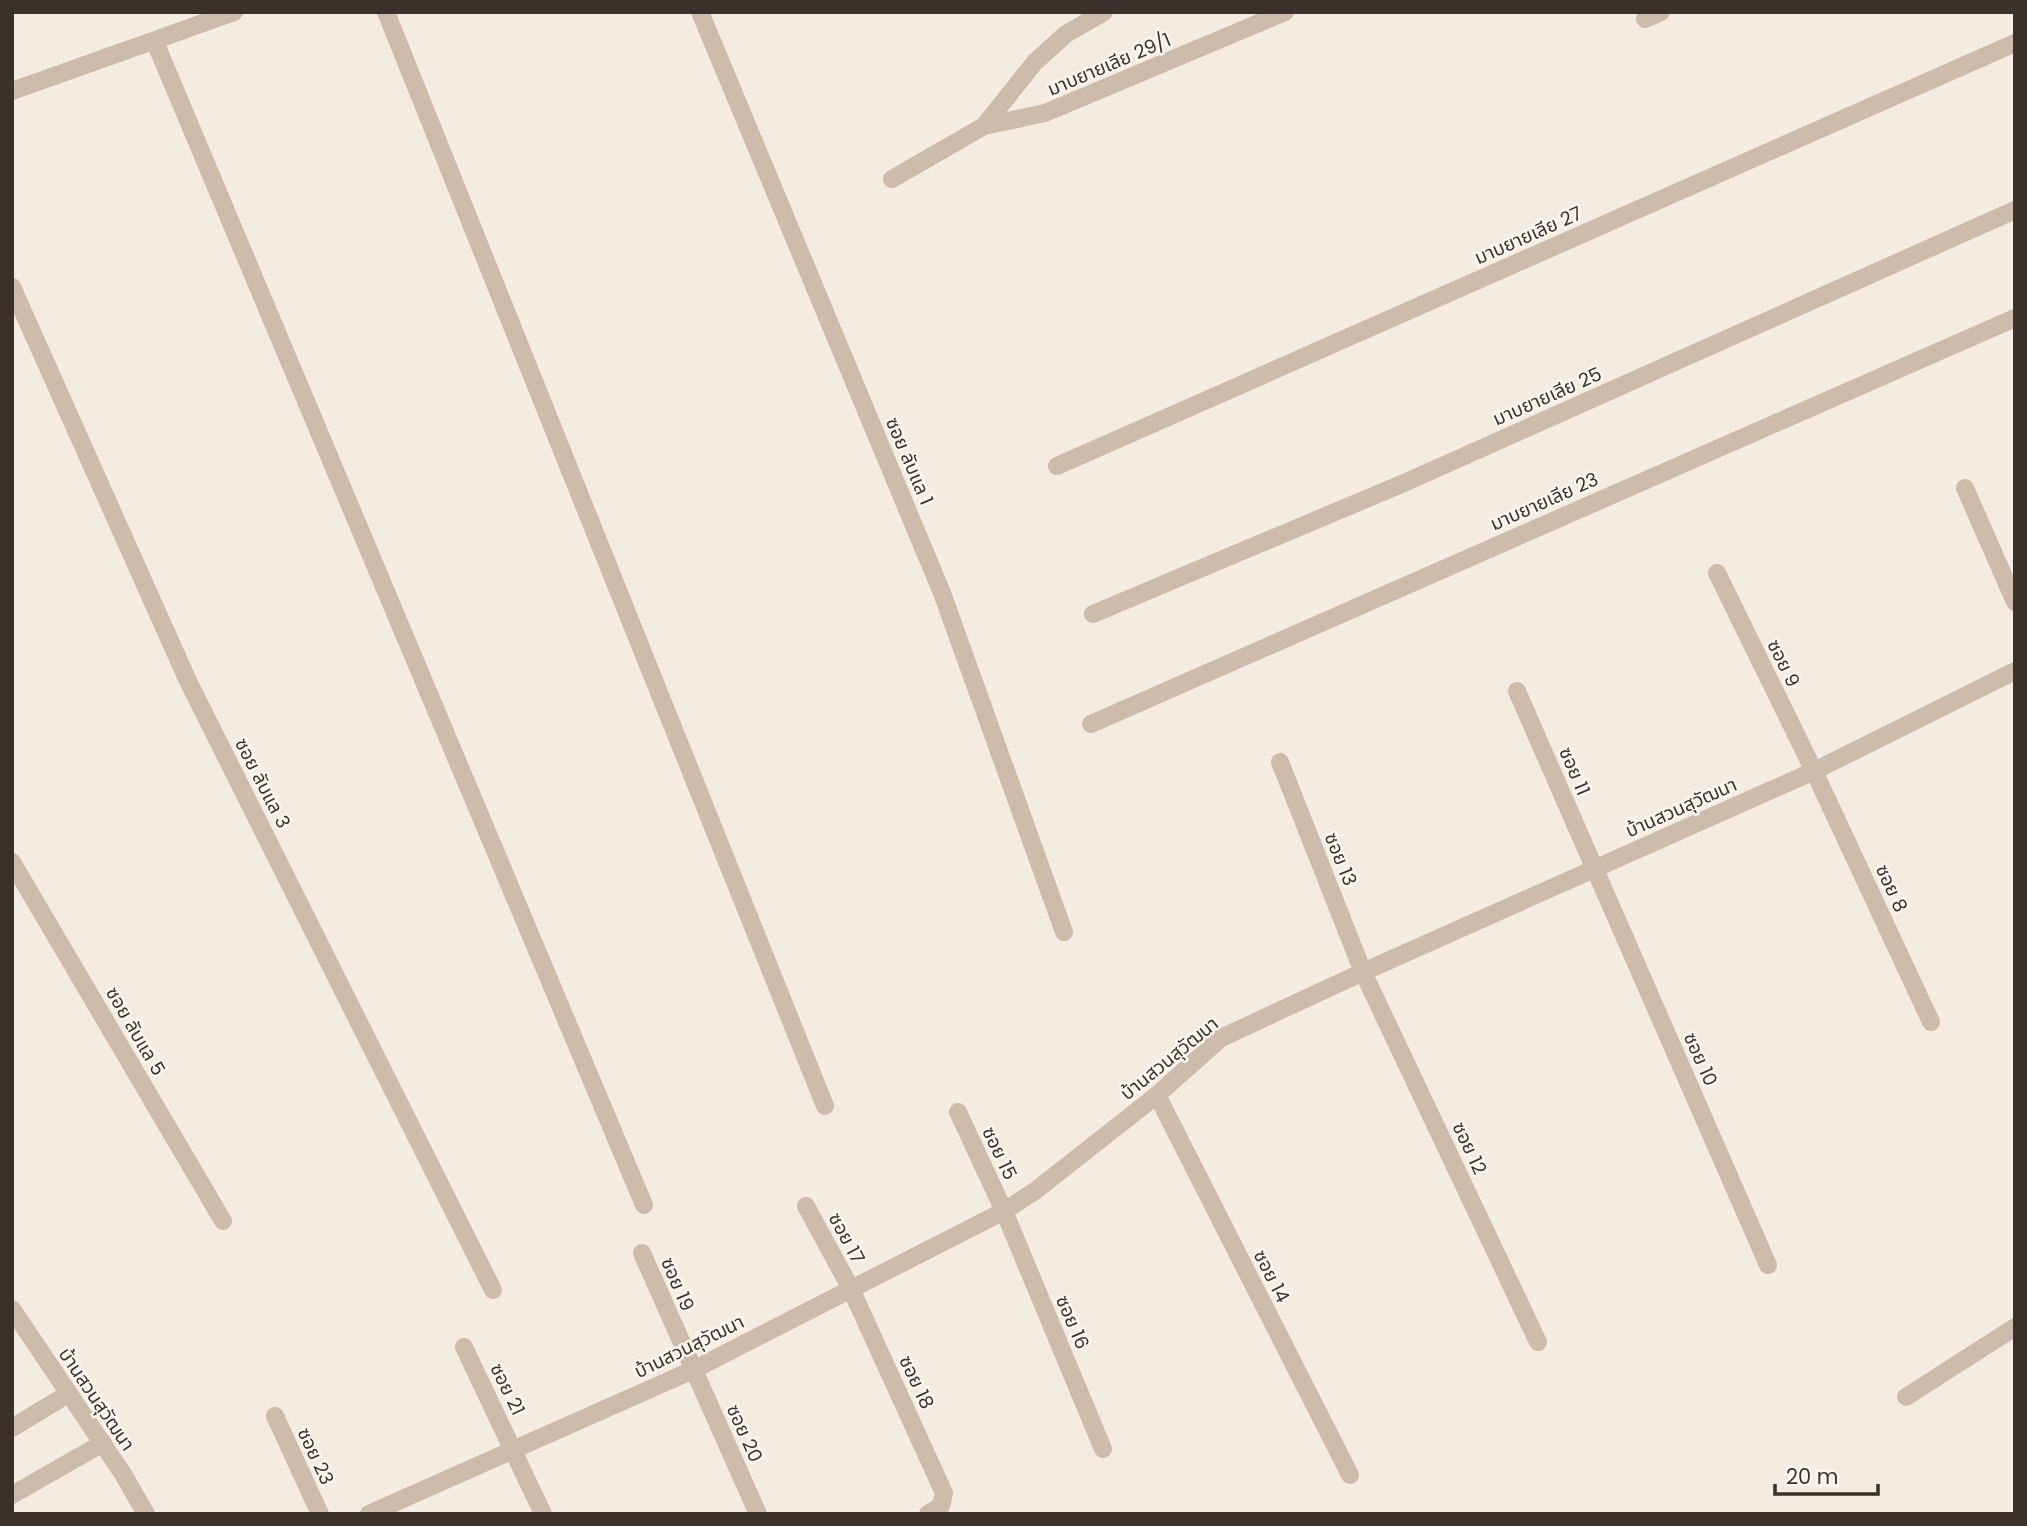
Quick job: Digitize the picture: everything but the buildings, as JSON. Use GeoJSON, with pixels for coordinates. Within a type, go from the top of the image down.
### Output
{"type":"FeatureCollection","features":[{"type":"Feature","properties":{"kind":"street"},"geometry":{"type":"LineString","coordinates":[[12,91],[234,12]]}},
{"type":"Feature","properties":{"kind":"street"},"geometry":{"type":"LineString","coordinates":[[386,12],[825,1106]]}},
{"type":"Feature","properties":{"kind":"street","name":"ซอย ลับแล 1"},"geometry":{"type":"LineString","coordinates":[[700,12],[942,593],[1065,932]]}},
{"type":"Feature","properties":{"kind":"street"},"geometry":{"type":"LineString","coordinates":[[892,179],[984,126],[1035,62],[1066,34],[1104,12]]}},
{"type":"Feature","properties":{"kind":"street","name":"มาบยายเลีย 29/1"},"geometry":{"type":"LineString","coordinates":[[984,126],[1045,113],[1284,12]]}},
{"type":"Feature","properties":{"kind":"street"},"geometry":{"type":"LineString","coordinates":[[155,42],[644,1205]]}},
{"type":"Feature","properties":{"kind":"street","name":"มาบยายเลีย 27"},"geometry":{"type":"LineString","coordinates":[[1057,466],[2015,43]]}},
{"type":"Feature","properties":{"kind":"street","name":"มาบยายเลีย 25"},"geometry":{"type":"LineString","coordinates":[[1093,614],[1404,483],[2015,210]]}},
{"type":"Feature","properties":{"kind":"street","name":"ซอย ลับแล 3"},"geometry":{"type":"LineString","coordinates":[[12,287],[188,681],[493,1290]]}},
{"type":"Feature","properties":{"kind":"street","name":"มาบยายเลีย 23"},"geometry":{"type":"LineString","coordinates":[[1091,724],[2015,318]]}},
{"type":"Feature","properties":{"kind":"street"},"geometry":{"type":"LineString","coordinates":[[1965,488],[2015,602]]}},
{"type":"Feature","properties":{"kind":"street","name":"ซอย 9"},"geometry":{"type":"LineString","coordinates":[[1717,573],[1814,771]]}},
{"type":"Feature","properties":{"kind":"street","name":"บ้านสวนสุวัฒนา"},"geometry":{"type":"LineString","coordinates":[[369,1514],[693,1370],[1004,1211],[1035,1191],[1157,1095],[1221,1038],[1814,771],[2015,671]]}},
{"type":"Feature","properties":{"kind":"street","name":"ซอย 11"},"geometry":{"type":"LineString","coordinates":[[1517,691],[1595,869]]}},
{"type":"Feature","properties":{"kind":"street","name":"ซอย 13"},"geometry":{"type":"LineString","coordinates":[[1280,762],[1363,972]]}},
{"type":"Feature","properties":{"kind":"street","name":"ซอย 8"},"geometry":{"type":"LineString","coordinates":[[1814,771],[1931,1022]]}},
{"type":"Feature","properties":{"kind":"street","name":"ซอย ลับแล 5"},"geometry":{"type":"LineString","coordinates":[[12,862],[223,1221]]}},
{"type":"Feature","properties":{"kind":"street","name":"ซอย 10"},"geometry":{"type":"LineString","coordinates":[[1595,869],[1768,1265]]}},
{"type":"Feature","properties":{"kind":"street","name":"ซอย 12"},"geometry":{"type":"LineString","coordinates":[[1363,972],[1538,1342]]}},
{"type":"Feature","properties":{"kind":"street","name":"ซอย 14"},"geometry":{"type":"LineString","coordinates":[[1157,1095],[1350,1475]]}},
{"type":"Feature","properties":{"kind":"street","name":"ซอย 15"},"geometry":{"type":"LineString","coordinates":[[958,1112],[1004,1211]]}},
{"type":"Feature","properties":{"kind":"street","name":"ซอย 17"},"geometry":{"type":"LineString","coordinates":[[806,1206],[851,1289]]}},
{"type":"Feature","properties":{"kind":"street","name":"ซอย 16"},"geometry":{"type":"LineString","coordinates":[[1004,1211],[1103,1449]]}},
{"type":"Feature","properties":{"kind":"street","name":"ซอย 19"},"geometry":{"type":"LineString","coordinates":[[642,1253],[693,1370]]}},
{"type":"Feature","properties":{"kind":"street","name":"ซอย 18"},"geometry":{"type":"LineString","coordinates":[[851,1289],[944,1493],[941,1506],[928,1514]]}},
{"type":"Feature","properties":{"kind":"street","name":"บ้านสวนสุวัฒนา"},"geometry":{"type":"LineString","coordinates":[[12,1309],[103,1443],[146,1514]]}},
{"type":"Feature","properties":{"kind":"street"},"geometry":{"type":"LineString","coordinates":[[1906,1397],[2015,1327]]}},
{"type":"Feature","properties":{"kind":"street","name":"ซอย 21"},"geometry":{"type":"LineString","coordinates":[[464,1347],[543,1514]]}},
{"type":"Feature","properties":{"kind":"street","name":"ซอย 20"},"geometry":{"type":"LineString","coordinates":[[693,1370],[758,1514]]}},
{"type":"Feature","properties":{"kind":"street"},"geometry":{"type":"LineString","coordinates":[[12,1428],[68,1394]]}},
{"type":"Feature","properties":{"kind":"street","name":"ซอย 23"},"geometry":{"type":"LineString","coordinates":[[275,1416],[320,1514]]}},
{"type":"Feature","properties":{"kind":"street"},"geometry":{"type":"LineString","coordinates":[[12,1494],[103,1443]]}}]}
